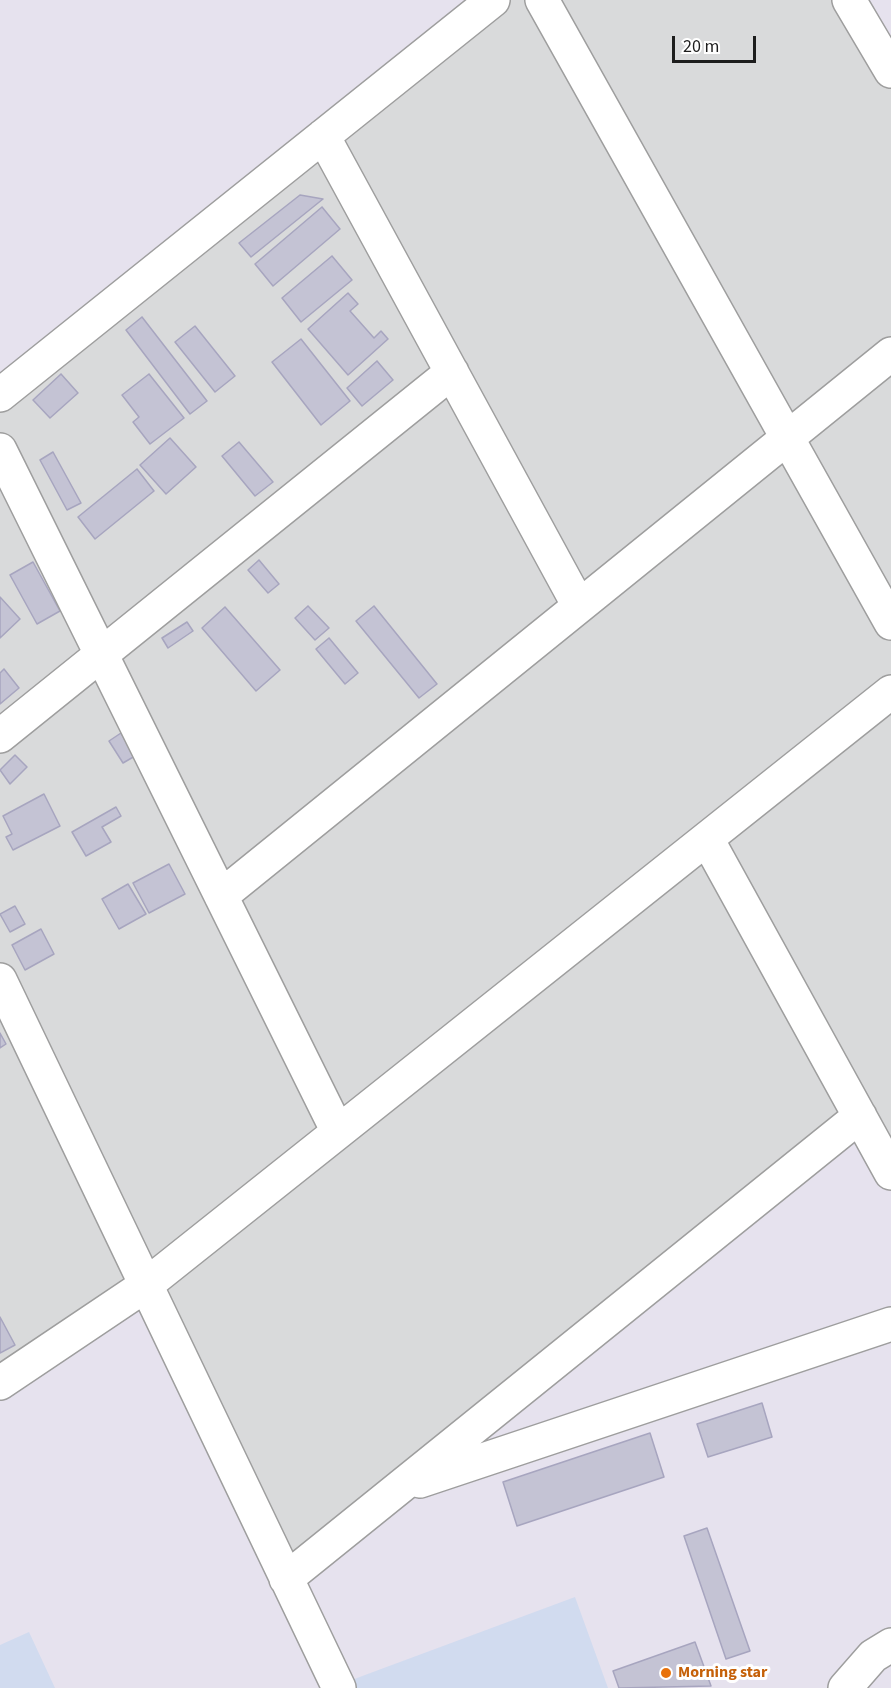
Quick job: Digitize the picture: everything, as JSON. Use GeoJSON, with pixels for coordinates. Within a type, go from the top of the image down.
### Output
{"type":"FeatureCollection","features":[{"type":"Feature","properties":{"kind":"street"},"geometry":{"type":"LineString","coordinates":[[0,395],[494,0]]}},
{"type":"Feature","properties":{"kind":"street"},"geometry":{"type":"LineString","coordinates":[[542,0],[891,623]]}},
{"type":"Feature","properties":{"kind":"street"},"geometry":{"type":"LineString","coordinates":[[849,0],[891,71]]}},
{"type":"Feature","properties":{"kind":"street"},"geometry":{"type":"LineString","coordinates":[[323,136],[579,606]]}},
{"type":"Feature","properties":{"kind":"street"},"geometry":{"type":"LineString","coordinates":[[220,896],[891,354]]}},
{"type":"Feature","properties":{"kind":"street"},"geometry":{"type":"LineString","coordinates":[[0,736],[452,372]]}},
{"type":"Feature","properties":{"kind":"street"},"geometry":{"type":"LineString","coordinates":[[0,450],[338,1132]]}},
{"type":"Feature","properties":{"kind":"street"},"geometry":{"type":"LineString","coordinates":[[0,1383],[146,1285],[891,692]]}},
{"type":"Feature","properties":{"kind":"street"},"geometry":{"type":"LineString","coordinates":[[707,839],[891,1173]]}},
{"type":"Feature","properties":{"kind":"street"},"geometry":{"type":"LineString","coordinates":[[0,980],[339,1688]]}},
{"type":"Feature","properties":{"kind":"street"},"geometry":{"type":"LineString","coordinates":[[286,1579],[860,1116]]}},
{"type":"Feature","properties":{"kind":"street"},"geometry":{"type":"LineString","coordinates":[[398,1489],[891,1324]]}},
{"type":"Feature","properties":{"kind":"street"},"geometry":{"type":"LineString","coordinates":[[846,1688],[873,1656],[891,1646]]}},
{"type":"Feature","properties":{"kind":"shaded area"},"geometry":{"type":"Polygon","coordinates":[[[493,0],[852,0],[891,67],[891,1173],[860,1117],[286,1579],[146,1285],[0,1383],[0,395],[493,0]]]}},
{"type":"Feature","properties":{"kind":"shaded area"},"geometry":{"type":"Polygon","coordinates":[[[575,1597],[608,1688],[331,1688],[365,1675],[575,1597]]]}},
{"type":"Feature","properties":{"kind":"shaded area"},"geometry":{"type":"Polygon","coordinates":[[[29,1632],[55,1688],[0,1688],[0,1645],[29,1632]]]}},
{"type":"Feature","properties":{"kind":"building"},"geometry":{"type":"Polygon","coordinates":[[[300,195],[323,199],[251,257],[239,243],[300,195]]]}},
{"type":"Feature","properties":{"kind":"building"},"geometry":{"type":"Polygon","coordinates":[[[322,207],[340,229],[273,286],[255,264],[322,207]]]}},
{"type":"Feature","properties":{"kind":"building"},"geometry":{"type":"Polygon","coordinates":[[[332,256],[352,280],[301,322],[282,298],[332,256]]]}},
{"type":"Feature","properties":{"kind":"building"},"geometry":{"type":"Polygon","coordinates":[[[348,293],[358,304],[350,311],[374,338],[381,331],[388,339],[348,375],[308,329],[348,293]]]}},
{"type":"Feature","properties":{"kind":"building"},"geometry":{"type":"Polygon","coordinates":[[[142,317],[207,401],[190,414],[126,330],[142,317]]]}},
{"type":"Feature","properties":{"kind":"building"},"geometry":{"type":"Polygon","coordinates":[[[195,326],[235,376],[215,392],[175,342],[195,326]]]}},
{"type":"Feature","properties":{"kind":"building"},"geometry":{"type":"Polygon","coordinates":[[[301,339],[350,401],[321,425],[272,362],[301,339]]]}},
{"type":"Feature","properties":{"kind":"building"},"geometry":{"type":"Polygon","coordinates":[[[377,361],[393,380],[362,406],[347,388],[377,361]]]}},
{"type":"Feature","properties":{"kind":"building"},"geometry":{"type":"Polygon","coordinates":[[[61,374],[78,393],[50,418],[33,400],[61,374]]]}},
{"type":"Feature","properties":{"kind":"building"},"geometry":{"type":"Polygon","coordinates":[[[149,374],[184,418],[150,444],[133,422],[139,417],[122,395],[149,374]]]}},
{"type":"Feature","properties":{"kind":"building"},"geometry":{"type":"Polygon","coordinates":[[[170,438],[196,467],[166,494],[140,465],[170,438]]]}},
{"type":"Feature","properties":{"kind":"building"},"geometry":{"type":"Polygon","coordinates":[[[239,442],[273,482],[255,496],[222,456],[239,442]]]}},
{"type":"Feature","properties":{"kind":"building"},"geometry":{"type":"Polygon","coordinates":[[[53,452],[81,503],[67,510],[40,460],[53,452]]]}},
{"type":"Feature","properties":{"kind":"building"},"geometry":{"type":"Polygon","coordinates":[[[137,469],[154,491],[95,539],[78,517],[137,469]]]}},
{"type":"Feature","properties":{"kind":"building"},"geometry":{"type":"Polygon","coordinates":[[[259,560],[279,584],[268,593],[248,570],[259,560]]]}},
{"type":"Feature","properties":{"kind":"building"},"geometry":{"type":"Polygon","coordinates":[[[33,562],[60,611],[37,624],[10,575],[33,562]]]}},
{"type":"Feature","properties":{"kind":"building"},"geometry":{"type":"Polygon","coordinates":[[[0,597],[20,619],[0,638],[0,597]]]}},
{"type":"Feature","properties":{"kind":"building"},"geometry":{"type":"Polygon","coordinates":[[[308,606],[329,628],[315,640],[295,618],[308,606]]]}},
{"type":"Feature","properties":{"kind":"building"},"geometry":{"type":"Polygon","coordinates":[[[374,606],[437,684],[419,698],[356,621],[374,606]]]}},
{"type":"Feature","properties":{"kind":"building"},"geometry":{"type":"Polygon","coordinates":[[[225,607],[280,670],[256,691],[202,628],[225,607]]]}},
{"type":"Feature","properties":{"kind":"building"},"geometry":{"type":"Polygon","coordinates":[[[187,622],[193,631],[168,648],[162,638],[187,622]]]}},
{"type":"Feature","properties":{"kind":"building"},"geometry":{"type":"Polygon","coordinates":[[[329,638],[358,673],[345,684],[316,649],[329,638]]]}},
{"type":"Feature","properties":{"kind":"building"},"geometry":{"type":"Polygon","coordinates":[[[4,669],[19,688],[0,704],[0,673],[4,669]]]}},
{"type":"Feature","properties":{"kind":"building"},"geometry":{"type":"Polygon","coordinates":[[[121,733],[135,756],[123,763],[109,741],[121,733]]]}},
{"type":"Feature","properties":{"kind":"building"},"geometry":{"type":"Polygon","coordinates":[[[15,755],[27,767],[10,784],[0,770],[15,755]]]}},
{"type":"Feature","properties":{"kind":"building"},"geometry":{"type":"Polygon","coordinates":[[[44,794],[60,826],[13,850],[6,837],[12,834],[3,816],[44,794]]]}},
{"type":"Feature","properties":{"kind":"building"},"geometry":{"type":"Polygon","coordinates":[[[116,807],[121,816],[102,827],[111,842],[86,856],[72,832],[116,807]]]}},
{"type":"Feature","properties":{"kind":"building"},"geometry":{"type":"Polygon","coordinates":[[[169,864],[185,894],[149,913],[133,883],[169,864]]]}},
{"type":"Feature","properties":{"kind":"building"},"geometry":{"type":"Polygon","coordinates":[[[128,884],[146,914],[119,929],[102,899],[128,884]]]}},
{"type":"Feature","properties":{"kind":"building"},"geometry":{"type":"Polygon","coordinates":[[[15,906],[25,924],[10,932],[0,914],[15,906]]]}},
{"type":"Feature","properties":{"kind":"building"},"geometry":{"type":"Polygon","coordinates":[[[41,929],[54,954],[25,970],[12,945],[41,929]]]}},
{"type":"Feature","properties":{"kind":"building"},"geometry":{"type":"Polygon","coordinates":[[[0,1033],[6,1044],[0,1048],[0,1033]]]}},
{"type":"Feature","properties":{"kind":"building"},"geometry":{"type":"Polygon","coordinates":[[[0,1317],[15,1345],[0,1353],[0,1317]]]}},
{"type":"Feature","properties":{"kind":"building"},"geometry":{"type":"Polygon","coordinates":[[[762,1403],[772,1437],[708,1457],[697,1424],[762,1403]]]}},
{"type":"Feature","properties":{"kind":"building"},"geometry":{"type":"Polygon","coordinates":[[[650,1433],[664,1477],[517,1526],[503,1482],[650,1433]]]}},
{"type":"Feature","properties":{"kind":"building"},"geometry":{"type":"Polygon","coordinates":[[[707,1528],[750,1651],[726,1659],[684,1536],[707,1528]]]}},
{"type":"Feature","properties":{"kind":"building"},"geometry":{"type":"Polygon","coordinates":[[[695,1642],[711,1686],[619,1688],[613,1671],[695,1642]]]}},
{"type":"Feature","properties":{"kind":"place","name":"Morning star"},"geometry":{"type":"Point","coordinates":[666,1673]}}]}
